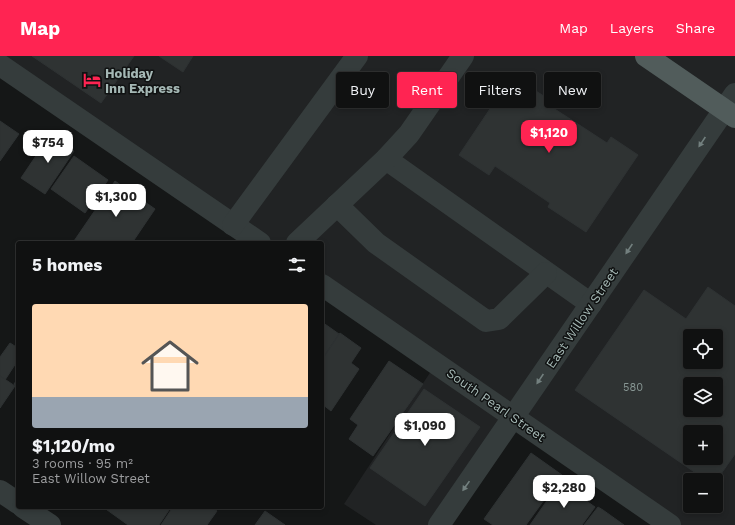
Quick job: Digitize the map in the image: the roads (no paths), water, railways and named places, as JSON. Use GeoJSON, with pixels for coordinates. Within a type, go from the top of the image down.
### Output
{"type":"FeatureCollection","features":[{"type":"Feature","properties":{"kind":"main road"},"geometry":{"type":"LineString","coordinates":[[646,56],[731,107]]}},
{"type":"Feature","properties":{"kind":"street"},"geometry":{"type":"LineString","coordinates":[[233,224],[357,56]]}},
{"type":"Feature","properties":{"kind":"street"},"geometry":{"type":"LineString","coordinates":[[299,241],[386,159],[409,134],[463,56]]}},
{"type":"Feature","properties":{"kind":"street"},"geometry":{"type":"LineString","coordinates":[[0,65],[257,241]]}},
{"type":"Feature","properties":{"kind":"street","name":"East Willow Street"},"geometry":{"type":"LineString","coordinates":[[439,525],[591,304],[731,107]]}},
{"type":"Feature","properties":{"kind":"street"},"geometry":{"type":"LineString","coordinates":[[386,159],[591,304]]}},
{"type":"Feature","properties":{"kind":"street"},"geometry":{"type":"LineString","coordinates":[[337,205],[376,243],[486,321],[499,318],[546,273]]}},
{"type":"Feature","properties":{"kind":"street","name":"South Pearl Street"},"geometry":{"type":"LineString","coordinates":[[324,286],[670,525]]}},
{"type":"Feature","properties":{"kind":"street"},"geometry":{"type":"LineString","coordinates":[[0,491],[16,502]]}},
{"type":"Feature","properties":{"kind":"street"},"geometry":{"type":"LineString","coordinates":[[27,509],[50,525]]}},
{"type":"Feature","properties":{"kind":"place","name":"Holiday Inn Express"},"geometry":{"type":"Point","coordinates":[92,80]}}]}
